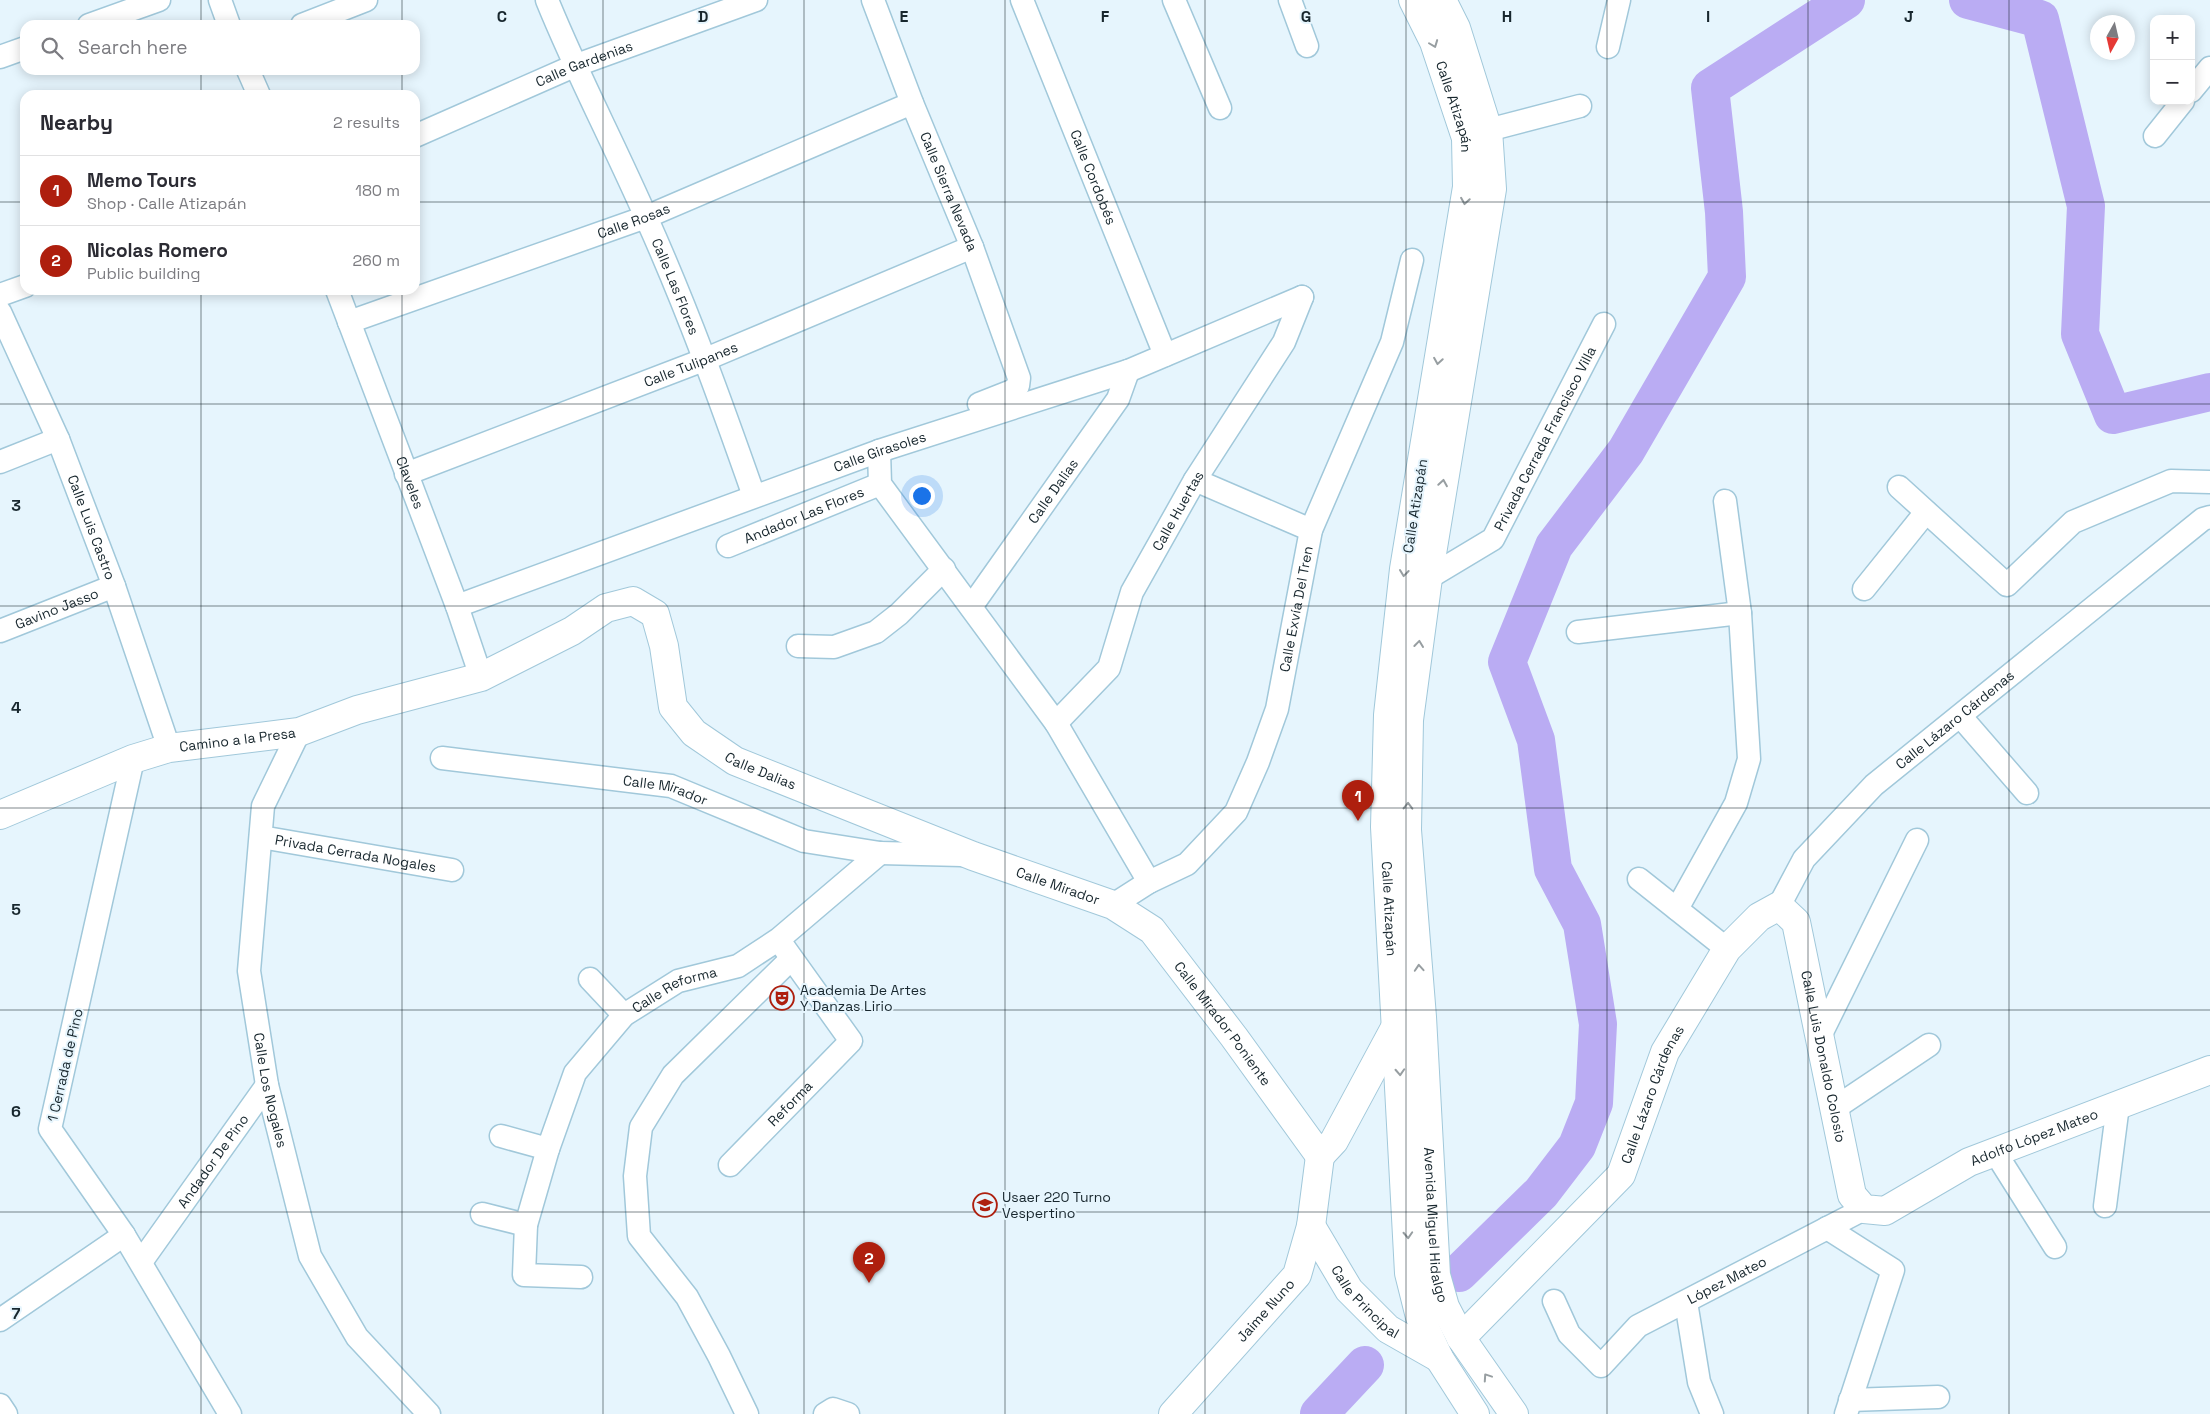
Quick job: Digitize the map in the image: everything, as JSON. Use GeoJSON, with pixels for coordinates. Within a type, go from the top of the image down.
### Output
{"type":"FeatureCollection","features":[{"type":"Feature","properties":{"kind":"main road","name":"Calle Atizapán"},"geometry":{"type":"LineString","coordinates":[[1409,1020],[1389,921],[1385,826],[1388,714],[1404,569],[1467,187],[1466,138],[1434,42],[1413,0]]}},
{"type":"Feature","properties":{"kind":"main road","name":"Calle Atizapán"},"geometry":{"type":"LineString","coordinates":[[1409,1020],[1407,830],[1409,720],[1428,578],[1492,189],[1488,130],[1456,28],[1442,0]]}},
{"type":"Feature","properties":{"kind":"main road","name":"Calle Dalias"},"geometry":{"type":"LineString","coordinates":[[481,678],[572,631],[606,608],[633,601],[655,614],[664,646],[673,707],[694,733],[735,761],[973,856]]}},
{"type":"Feature","properties":{"kind":"main road","name":"Camino a la Presa"},"geometry":{"type":"LineString","coordinates":[[0,815],[133,759],[169,748],[299,732],[357,710],[481,678]]}},
{"type":"Feature","properties":{"kind":"main road","name":"Calle Mirador"},"geometry":{"type":"LineString","coordinates":[[973,856],[1114,905]]}},
{"type":"Feature","properties":{"kind":"main road","name":"Calle Mirador Poniente"},"geometry":{"type":"LineString","coordinates":[[1114,905],[1152,930],[1234,1037],[1320,1156]]}},
{"type":"Feature","properties":{"kind":"main road","name":"Calle Lázaro Cárdenas"},"geometry":{"type":"LineString","coordinates":[[1461,1338],[1621,1175],[1665,1052],[1727,949],[1759,917],[1780,906]]}},
{"type":"Feature","properties":{"kind":"main road","name":"Calle Luis Donaldo Colosio"},"geometry":{"type":"LineString","coordinates":[[1780,906],[1796,922],[1821,1034],[1852,1194],[1864,1209]]}},
{"type":"Feature","properties":{"kind":"main road"},"geometry":{"type":"LineString","coordinates":[[1320,1156],[1334,1141],[1409,1020]]}},
{"type":"Feature","properties":{"kind":"main road","name":"Avenida Miguel Hidalgo"},"geometry":{"type":"LineString","coordinates":[[1409,1020],[1436,1275],[1445,1307],[1461,1338],[1514,1414]]}},
{"type":"Feature","properties":{"kind":"main road","name":"Avenida Miguel Hidalgo"},"geometry":{"type":"LineString","coordinates":[[1409,1020],[1409,1273],[1420,1317],[1439,1358],[1475,1414]]}},
{"type":"Feature","properties":{"kind":"main road","name":"Adolfo López Mateo"},"geometry":{"type":"LineString","coordinates":[[1864,1209],[1885,1211],[1969,1162],[2210,1070]]}},
{"type":"Feature","properties":{"kind":"main road","name":"Jaime Nuno"},"geometry":{"type":"LineString","coordinates":[[1173,1414],[1297,1275],[1311,1226],[1320,1156]]}},
{"type":"Feature","properties":{"kind":"main road","name":"Calle Principal"},"geometry":{"type":"LineString","coordinates":[[1311,1226],[1348,1290],[1388,1329],[1439,1358]]}},
{"type":"Feature","properties":{"kind":"street"},"geometry":{"type":"LineString","coordinates":[[103,20],[159,0]]}},
{"type":"Feature","properties":{"kind":"street"},"geometry":{"type":"LineString","coordinates":[[220,0],[227,20]]}},
{"type":"Feature","properties":{"kind":"street"},"geometry":{"type":"LineString","coordinates":[[315,20],[366,0]]}},
{"type":"Feature","properties":{"kind":"street","name":"Calle Las Flores"},"geometry":{"type":"LineString","coordinates":[[547,0],[574,66],[646,217],[706,360],[754,496]]}},
{"type":"Feature","properties":{"kind":"street","name":"Calle Gardenias"},"geometry":{"type":"LineString","coordinates":[[420,134],[574,66],[756,0]]}},
{"type":"Feature","properties":{"kind":"street","name":"Calle Sierra Nevada"},"geometry":{"type":"LineString","coordinates":[[872,0],[912,103],[972,247],[1019,378],[1018,386],[1012,391],[914,429],[907,441]]}},
{"type":"Feature","properties":{"kind":"street","name":"Calle Cordobés"},"geometry":{"type":"LineString","coordinates":[[1022,0],[1165,355]]}},
{"type":"Feature","properties":{"kind":"street"},"geometry":{"type":"LineString","coordinates":[[1174,0],[1220,108]]}},
{"type":"Feature","properties":{"kind":"street"},"geometry":{"type":"LineString","coordinates":[[1290,0],[1307,46]]}},
{"type":"Feature","properties":{"kind":"street"},"geometry":{"type":"LineString","coordinates":[[1608,47],[1619,0]]}},
{"type":"Feature","properties":{"kind":"street"},"geometry":{"type":"LineString","coordinates":[[0,57],[20,50]]}},
{"type":"Feature","properties":{"kind":"street"},"geometry":{"type":"LineString","coordinates":[[2195,86],[2210,68]]}},
{"type":"Feature","properties":{"kind":"street"},"geometry":{"type":"LineString","coordinates":[[250,75],[256,90]]}},
{"type":"Feature","properties":{"kind":"street","name":"Calle Rosas"},"geometry":{"type":"LineString","coordinates":[[349,322],[646,217],[912,103]]}},
{"type":"Feature","properties":{"kind":"street"},"geometry":{"type":"LineString","coordinates":[[2155,136],[2180,105]]}},
{"type":"Feature","properties":{"kind":"street"},"geometry":{"type":"LineString","coordinates":[[1488,130],[1580,106]]}},
{"type":"Feature","properties":{"kind":"street","name":"Calle Tulipanes"},"geometry":{"type":"LineString","coordinates":[[406,474],[706,360],[972,247]]}},
{"type":"Feature","properties":{"kind":"street","name":"Calle Exvía Del Tren"},"geometry":{"type":"LineString","coordinates":[[1114,905],[1149,882],[1187,864],[1236,812],[1258,762],[1277,709],[1311,530],[1392,342],[1412,260]]}},
{"type":"Feature","properties":{"kind":"street"},"geometry":{"type":"LineString","coordinates":[[0,295],[20,288]]}},
{"type":"Feature","properties":{"kind":"street","name":"Claveles"},"geometry":{"type":"LineString","coordinates":[[339,295],[457,606],[481,678]]}},
{"type":"Feature","properties":{"kind":"street","name":"Calle Girasoles"},"geometry":{"type":"LineString","coordinates":[[457,606],[907,441],[1128,370],[1302,297]]}},
{"type":"Feature","properties":{"kind":"street","name":"Calle Huertas"},"geometry":{"type":"LineString","coordinates":[[1056,724],[1109,668],[1132,592],[1196,480],[1284,342],[1302,297]]}},
{"type":"Feature","properties":{"kind":"street","name":"Calle Luis Castro"},"geometry":{"type":"LineString","coordinates":[[0,312],[58,439],[114,586],[169,748]]}},
{"type":"Feature","properties":{"kind":"street","name":"Privada Cerrada Francisco Villa"},"geometry":{"type":"LineString","coordinates":[[1428,578],[1493,539],[1604,324]]}},
{"type":"Feature","properties":{"kind":"street","name":"Calle Dalias"},"geometry":{"type":"LineString","coordinates":[[971,607],[1118,399],[1128,370]]}},
{"type":"Feature","properties":{"kind":"street"},"geometry":{"type":"LineString","coordinates":[[0,462],[58,439]]}},
{"type":"Feature","properties":{"kind":"street"},"geometry":{"type":"LineString","coordinates":[[879,451],[880,484],[1056,724],[1149,882]]}},
{"type":"Feature","properties":{"kind":"street"},"geometry":{"type":"LineString","coordinates":[[1196,480],[1311,530]]}},
{"type":"Feature","properties":{"kind":"street"},"geometry":{"type":"LineString","coordinates":[[1899,487],[2007,585],[2073,522],[2171,481],[2210,482]]}},
{"type":"Feature","properties":{"kind":"street","name":"Andador Las Flores"},"geometry":{"type":"LineString","coordinates":[[728,546],[880,484]]}},
{"type":"Feature","properties":{"kind":"street"},"geometry":{"type":"LineString","coordinates":[[1677,909],[1736,803],[1749,759],[1740,613],[1725,501]]}},
{"type":"Feature","properties":{"kind":"street"},"geometry":{"type":"LineString","coordinates":[[1864,589],[1926,512]]}},
{"type":"Feature","properties":{"kind":"street","name":"Calle Lázaro Cárdenas"},"geometry":{"type":"LineString","coordinates":[[1780,906],[1804,859],[1874,785],[1961,717],[2203,520],[2210,517]]}},
{"type":"Feature","properties":{"kind":"street"},"geometry":{"type":"LineString","coordinates":[[798,646],[834,647],[876,632],[899,614],[944,569]]}},
{"type":"Feature","properties":{"kind":"street","name":"Gavino Jasso"},"geometry":{"type":"LineString","coordinates":[[0,631],[114,586]]}},
{"type":"Feature","properties":{"kind":"street"},"geometry":{"type":"LineString","coordinates":[[1578,632],[1740,613]]}},
{"type":"Feature","properties":{"kind":"street"},"geometry":{"type":"LineString","coordinates":[[1961,717],[2027,793]]}},
{"type":"Feature","properties":{"kind":"street","name":"Calle Los Nogales"},"geometry":{"type":"LineString","coordinates":[[299,732],[263,806],[260,837],[249,971],[267,1085],[310,1256],[358,1337],[429,1414]]}},
{"type":"Feature","properties":{"kind":"street","name":"Calle Mirador"},"geometry":{"type":"LineString","coordinates":[[442,758],[672,786],[804,841],[880,852]]}},
{"type":"Feature","properties":{"kind":"street","name":"1 Cerrada de Pino"},"geometry":{"type":"LineString","coordinates":[[133,759],[50,1129],[124,1235],[230,1414]]}},
{"type":"Feature","properties":{"kind":"street","name":"Privada Cerrada Nogales"},"geometry":{"type":"LineString","coordinates":[[260,837],[452,870]]}},
{"type":"Feature","properties":{"kind":"street"},"geometry":{"type":"LineString","coordinates":[[1821,1034],[1917,840]]}},
{"type":"Feature","properties":{"kind":"street"},"geometry":{"type":"LineString","coordinates":[[880,852],[973,856]]}},
{"type":"Feature","properties":{"kind":"street","name":"Calle Reforma"},"geometry":{"type":"LineString","coordinates":[[581,1277],[524,1274],[526,1225],[548,1149],[575,1073],[624,1015],[678,981],[738,966],[779,939],[880,852]]}},
{"type":"Feature","properties":{"kind":"street"},"geometry":{"type":"LineString","coordinates":[[1639,878],[1727,949]]}},
{"type":"Feature","properties":{"kind":"street"},"geometry":{"type":"LineString","coordinates":[[747,1414],[720,1356],[687,1297],[639,1236],[635,1176],[641,1127],[673,1075],[791,959],[779,939]]}},
{"type":"Feature","properties":{"kind":"street","name":"Reforma"},"geometry":{"type":"LineString","coordinates":[[730,1166],[851,1041],[791,959]]}},
{"type":"Feature","properties":{"kind":"street"},"geometry":{"type":"LineString","coordinates":[[590,979],[624,1015]]}},
{"type":"Feature","properties":{"kind":"street"},"geometry":{"type":"LineString","coordinates":[[1835,1108],[1929,1045]]}},
{"type":"Feature","properties":{"kind":"street","name":"Andador De Pino"},"geometry":{"type":"LineString","coordinates":[[141,1262],[267,1085]]}},
{"type":"Feature","properties":{"kind":"street"},"geometry":{"type":"LineString","coordinates":[[2105,1206],[2118,1105]]}},
{"type":"Feature","properties":{"kind":"street"},"geometry":{"type":"LineString","coordinates":[[501,1136],[548,1149]]}},
{"type":"Feature","properties":{"kind":"street"},"geometry":{"type":"LineString","coordinates":[[1994,1152],[2055,1247]]}},
{"type":"Feature","properties":{"kind":"street","name":"López Mateo"},"geometry":{"type":"LineString","coordinates":[[1554,1301],[1569,1334],[1600,1366],[1638,1326],[1864,1209]]}},
{"type":"Feature","properties":{"kind":"street"},"geometry":{"type":"LineString","coordinates":[[482,1214],[526,1225]]}},
{"type":"Feature","properties":{"kind":"street"},"geometry":{"type":"LineString","coordinates":[[1827,1228],[1893,1270],[1848,1407],[1938,1397]]}},
{"type":"Feature","properties":{"kind":"street"},"geometry":{"type":"LineString","coordinates":[[0,1320],[124,1235]]}},
{"type":"Feature","properties":{"kind":"street"},"geometry":{"type":"LineString","coordinates":[[1686,1302],[1699,1382],[1712,1414]]}},
{"type":"Feature","properties":{"kind":"street"},"geometry":{"type":"LineString","coordinates":[[0,1404],[6,1414]]}},
{"type":"Feature","properties":{"kind":"street"},"geometry":{"type":"LineString","coordinates":[[825,1414],[833,1409],[848,1414]]}},
{"type":"Feature","properties":{"kind":"waterway"},"geometry":{"type":"LineString","coordinates":[[1459,1273],[1541,1193],[1577,1146],[1594,1103],[1598,1024],[1582,924],[1553,869],[1536,740],[1507,662],[1554,546],[1626,451],[1727,277],[1724,212],[1710,88],[1846,0]]}},
{"type":"Feature","properties":{"kind":"waterway"},"geometry":{"type":"LineString","coordinates":[[1968,0],[2040,19],[2086,206],[2080,334],[2113,415],[2210,392]]}},
{"type":"Feature","properties":{"kind":"waterway"},"geometry":{"type":"LineString","coordinates":[[1319,1414],[1365,1365]]}},
{"type":"Feature","properties":{"kind":"place","name":"Memo Tours"},"geometry":{"type":"Point","coordinates":[1358,821]}},
{"type":"Feature","properties":{"kind":"place","name":"Academia De Artes Y Danzas Lirio"},"geometry":{"type":"Point","coordinates":[782,998]}},
{"type":"Feature","properties":{"kind":"place","name":"Usaer 220 Turno Vespertino"},"geometry":{"type":"Point","coordinates":[985,1205]}},
{"type":"Feature","properties":{"kind":"place","name":"Nicolas Romero"},"geometry":{"type":"Point","coordinates":[869,1283]}}]}
